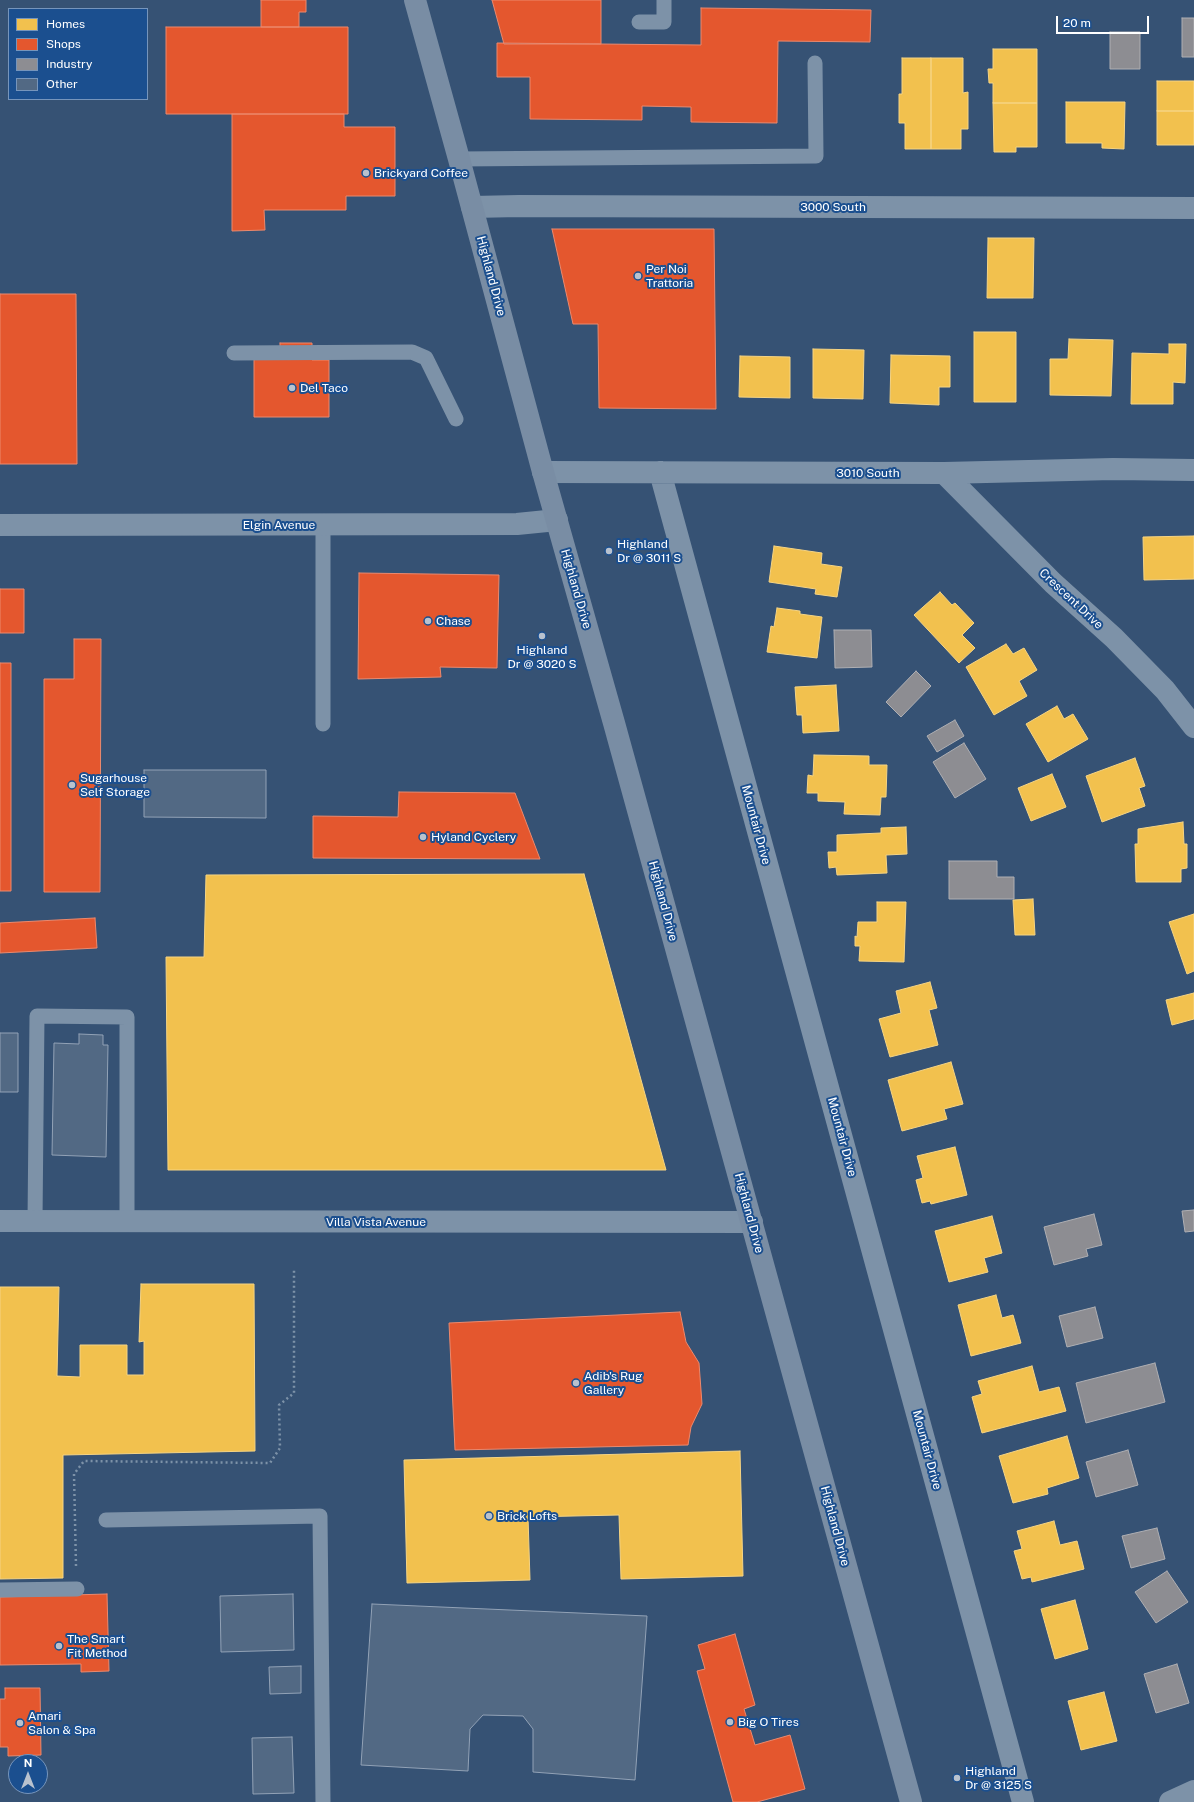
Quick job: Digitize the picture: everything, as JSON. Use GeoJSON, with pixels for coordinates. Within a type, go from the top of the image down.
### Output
{"type":"FeatureCollection","features":[{"type":"Feature","properties":{"kind":"main road","name":"Highland Drive"},"geometry":{"type":"LineString","coordinates":[[415,0],[543,472],[752,1222],[911,1802]]}},
{"type":"Feature","properties":{"kind":"street","name":"3000 South"},"geometry":{"type":"LineString","coordinates":[[472,207],[1194,208]]}},
{"type":"Feature","properties":{"kind":"street","name":"3010 South"},"geometry":{"type":"LineString","coordinates":[[543,472],[944,473],[1113,469],[1194,470]]}},
{"type":"Feature","properties":{"kind":"street","name":"Mountair Drive"},"geometry":{"type":"LineString","coordinates":[[660,472],[1024,1802]]}},
{"type":"Feature","properties":{"kind":"street","name":"Crescent Drive"},"geometry":{"type":"LineString","coordinates":[[944,473],[1053,583],[1114,638],[1165,690],[1194,727]]}},
{"type":"Feature","properties":{"kind":"street","name":"Elgin Avenue"},"geometry":{"type":"LineString","coordinates":[[0,525],[517,524],[557,520]]}},
{"type":"Feature","properties":{"kind":"street","name":"Villa Vista Avenue"},"geometry":{"type":"LineString","coordinates":[[0,1221],[752,1222]]}},
{"type":"Feature","properties":{"kind":"street"},"geometry":{"type":"LineString","coordinates":[[1170,1802],[1194,1791]]}},
{"type":"Feature","properties":{"kind":"lane"},"geometry":{"type":"LineString","coordinates":[[639,22],[664,22],[664,0]]}},
{"type":"Feature","properties":{"kind":"lane"},"geometry":{"type":"LineString","coordinates":[[459,159],[816,156],[815,63]]}},
{"type":"Feature","properties":{"kind":"lane"},"geometry":{"type":"LineString","coordinates":[[234,353],[412,352],[426,358],[456,419]]}},
{"type":"Feature","properties":{"kind":"lane"},"geometry":{"type":"LineString","coordinates":[[322,525],[323,724]]}},
{"type":"Feature","properties":{"kind":"lane"},"geometry":{"type":"LineString","coordinates":[[35,1221],[37,1016],[127,1016],[127,1221]]}},
{"type":"Feature","properties":{"kind":"lane"},"geometry":{"type":"LineString","coordinates":[[106,1520],[320,1516],[324,1802]]}},
{"type":"Feature","properties":{"kind":"lane"},"geometry":{"type":"LineString","coordinates":[[0,1590],[77,1588]]}},
{"type":"Feature","properties":{"kind":"path"},"geometry":{"type":"LineString","coordinates":[[77,1588],[74,1474],[84,1461],[270,1463],[280,1448],[279,1404],[294,1393],[294,1269]]}},
{"type":"Feature","properties":{"kind":"building: Homes"},"geometry":{"type":"Polygon","coordinates":[[[993,49],[1037,49],[1037,103],[993,103],[993,83],[989,83],[988,69],[993,69],[993,49]]]}},
{"type":"Feature","properties":{"kind":"building: Homes"},"geometry":{"type":"Polygon","coordinates":[[[902,58],[931,58],[931,149],[905,149],[905,123],[899,123],[899,94],[902,94],[902,58]]]}},
{"type":"Feature","properties":{"kind":"building: Homes"},"geometry":{"type":"Polygon","coordinates":[[[931,58],[963,58],[963,93],[968,92],[968,129],[961,129],[961,149],[931,149],[931,58]]]}},
{"type":"Feature","properties":{"kind":"building: Homes"},"geometry":{"type":"Polygon","coordinates":[[[1157,81],[1194,81],[1194,111],[1157,111],[1157,81]]]}},
{"type":"Feature","properties":{"kind":"building: Homes"},"geometry":{"type":"Polygon","coordinates":[[[1066,102],[1125,102],[1124,149],[1102,148],[1102,143],[1066,143],[1066,102]]]}},
{"type":"Feature","properties":{"kind":"building: Homes"},"geometry":{"type":"Polygon","coordinates":[[[993,103],[1037,103],[1037,147],[1016,147],[1016,152],[994,152],[993,103]]]}},
{"type":"Feature","properties":{"kind":"building: Homes"},"geometry":{"type":"Polygon","coordinates":[[[1157,111],[1194,111],[1194,145],[1157,145],[1157,111]]]}},
{"type":"Feature","properties":{"kind":"building: Homes"},"geometry":{"type":"Polygon","coordinates":[[[988,238],[1034,238],[1033,298],[987,298],[988,238]]]}},
{"type":"Feature","properties":{"kind":"building: Homes"},"geometry":{"type":"Polygon","coordinates":[[[974,332],[1016,332],[1016,402],[974,402],[974,332]]]}},
{"type":"Feature","properties":{"kind":"building: Homes"},"geometry":{"type":"Polygon","coordinates":[[[1069,339],[1113,340],[1111,396],[1050,395],[1050,359],[1068,359],[1069,339]]]}},
{"type":"Feature","properties":{"kind":"building: Homes"},"geometry":{"type":"Polygon","coordinates":[[[1169,344],[1186,344],[1185,383],[1173,382],[1173,404],[1131,404],[1132,353],[1169,354],[1169,344]]]}},
{"type":"Feature","properties":{"kind":"building: Homes"},"geometry":{"type":"Polygon","coordinates":[[[813,349],[864,350],[863,399],[813,398],[813,349]]]}},
{"type":"Feature","properties":{"kind":"building: Homes"},"geometry":{"type":"Polygon","coordinates":[[[891,355],[950,356],[950,387],[939,387],[939,405],[890,403],[891,355]]]}},
{"type":"Feature","properties":{"kind":"building: Homes"},"geometry":{"type":"Polygon","coordinates":[[[740,356],[790,357],[790,398],[739,397],[740,356]]]}},
{"type":"Feature","properties":{"kind":"building: Homes"},"geometry":{"type":"Polygon","coordinates":[[[1194,536],[1194,579],[1144,580],[1143,537],[1194,536]]]}},
{"type":"Feature","properties":{"kind":"building: Homes"},"geometry":{"type":"Polygon","coordinates":[[[774,546],[822,553],[821,564],[842,567],[837,597],[815,594],[816,589],[769,582],[774,546]]]}},
{"type":"Feature","properties":{"kind":"building: Homes"},"geometry":{"type":"Polygon","coordinates":[[[940,592],[952,605],[955,603],[974,623],[962,635],[975,648],[959,663],[914,615],[940,592]]]}},
{"type":"Feature","properties":{"kind":"building: Homes"},"geometry":{"type":"Polygon","coordinates":[[[777,608],[800,611],[800,614],[822,617],[817,658],[767,652],[771,626],[774,627],[777,608]]]}},
{"type":"Feature","properties":{"kind":"building: Homes"},"geometry":{"type":"Polygon","coordinates":[[[1006,644],[1013,654],[1024,648],[1037,670],[1019,681],[1027,696],[994,715],[966,667],[1006,644]]]}},
{"type":"Feature","properties":{"kind":"building: Homes"},"geometry":{"type":"Polygon","coordinates":[[[836,685],[839,731],[803,733],[802,715],[797,715],[795,687],[836,685]]]}},
{"type":"Feature","properties":{"kind":"building: Homes"},"geometry":{"type":"Polygon","coordinates":[[[1057,706],[1064,719],[1073,714],[1088,739],[1048,762],[1026,724],[1057,706]]]}},
{"type":"Feature","properties":{"kind":"building: Homes"},"geometry":{"type":"Polygon","coordinates":[[[814,755],[869,756],[869,765],[887,765],[886,797],[881,797],[880,815],[844,814],[845,802],[818,801],[818,793],[807,793],[808,775],[813,776],[814,755]]]}},
{"type":"Feature","properties":{"kind":"building: Homes"},"geometry":{"type":"Polygon","coordinates":[[[1135,758],[1145,786],[1139,788],[1145,806],[1102,822],[1086,776],[1135,758]]]}},
{"type":"Feature","properties":{"kind":"building: Homes"},"geometry":{"type":"Polygon","coordinates":[[[1052,774],[1066,807],[1031,821],[1018,788],[1052,774]]]}},
{"type":"Feature","properties":{"kind":"building: Homes"},"geometry":{"type":"Polygon","coordinates":[[[1183,822],[1184,844],[1187,844],[1187,868],[1181,869],[1181,882],[1136,882],[1135,844],[1138,844],[1138,829],[1183,822]]]}},
{"type":"Feature","properties":{"kind":"building: Homes"},"geometry":{"type":"Polygon","coordinates":[[[906,827],[907,854],[886,855],[887,873],[837,875],[836,867],[829,868],[828,852],[837,852],[837,835],[881,833],[881,828],[906,827]]]}},
{"type":"Feature","properties":{"kind":"building: Homes"},"geometry":{"type":"Polygon","coordinates":[[[584,874],[666,1170],[168,1170],[166,957],[204,957],[206,875],[584,874]]]}},
{"type":"Feature","properties":{"kind":"building: Homes"},"geometry":{"type":"Polygon","coordinates":[[[1033,899],[1035,935],[1015,935],[1013,900],[1033,899]]]}},
{"type":"Feature","properties":{"kind":"building: Homes"},"geometry":{"type":"Polygon","coordinates":[[[877,902],[906,902],[904,962],[859,961],[860,946],[855,946],[855,936],[857,937],[858,922],[877,922],[877,902]]]}},
{"type":"Feature","properties":{"kind":"building: Homes"},"geometry":{"type":"Polygon","coordinates":[[[1194,914],[1194,971],[1187,974],[1169,922],[1194,914]]]}},
{"type":"Feature","properties":{"kind":"building: Homes"},"geometry":{"type":"Polygon","coordinates":[[[930,982],[937,1008],[929,1010],[938,1045],[890,1057],[879,1019],[901,1013],[896,991],[930,982]]]}},
{"type":"Feature","properties":{"kind":"building: Homes"},"geometry":{"type":"Polygon","coordinates":[[[1194,993],[1194,1019],[1172,1025],[1166,1000],[1194,993]]]}},
{"type":"Feature","properties":{"kind":"building: Homes"},"geometry":{"type":"Polygon","coordinates":[[[951,1062],[963,1104],[944,1109],[947,1119],[902,1131],[888,1080],[951,1062]]]}},
{"type":"Feature","properties":{"kind":"building: Homes"},"geometry":{"type":"Polygon","coordinates":[[[955,1147],[967,1195],[931,1204],[930,1201],[922,1203],[916,1180],[923,1178],[917,1156],[955,1147]]]}},
{"type":"Feature","properties":{"kind":"building: Homes"},"geometry":{"type":"Polygon","coordinates":[[[992,1216],[1002,1253],[984,1258],[988,1272],[949,1282],[935,1231],[992,1216]]]}},
{"type":"Feature","properties":{"kind":"building: Homes"},"geometry":{"type":"Polygon","coordinates":[[[141,1284],[254,1284],[255,1451],[63,1455],[63,1578],[0,1579],[0,1287],[59,1287],[57,1376],[80,1377],[80,1345],[127,1345],[127,1375],[144,1375],[144,1341],[139,1342],[141,1284]]]}},
{"type":"Feature","properties":{"kind":"building: Homes"},"geometry":{"type":"Polygon","coordinates":[[[996,1295],[1002,1318],[1013,1315],[1021,1343],[971,1356],[958,1305],[996,1295]]]}},
{"type":"Feature","properties":{"kind":"building: Homes"},"geometry":{"type":"Polygon","coordinates":[[[1032,1366],[1039,1392],[1059,1387],[1066,1411],[982,1433],[972,1397],[982,1394],[978,1381],[1032,1366]]]}},
{"type":"Feature","properties":{"kind":"building: Homes"},"geometry":{"type":"Polygon","coordinates":[[[1067,1436],[1079,1478],[1047,1488],[1048,1494],[1013,1503],[999,1456],[1067,1436]]]}},
{"type":"Feature","properties":{"kind":"building: Homes","name":"Brick Lofts"},"geometry":{"type":"Polygon","coordinates":[[[740,1451],[743,1576],[621,1579],[619,1515],[528,1517],[530,1580],[407,1583],[404,1460],[740,1451]]]}},
{"type":"Feature","properties":{"kind":"building: Homes"},"geometry":{"type":"Polygon","coordinates":[[[1054,1521],[1060,1545],[1077,1541],[1084,1569],[1032,1582],[1031,1577],[1022,1579],[1014,1551],[1022,1549],[1017,1531],[1054,1521]]]}},
{"type":"Feature","properties":{"kind":"building: Homes"},"geometry":{"type":"Polygon","coordinates":[[[1075,1600],[1088,1649],[1055,1659],[1041,1609],[1075,1600]]]}},
{"type":"Feature","properties":{"kind":"building: Homes"},"geometry":{"type":"Polygon","coordinates":[[[1104,1692],[1117,1741],[1081,1750],[1068,1701],[1104,1692]]]}},
{"type":"Feature","properties":{"kind":"building: Shops"},"geometry":{"type":"Polygon","coordinates":[[[261,0],[306,0],[306,12],[299,12],[299,27],[261,27],[261,0]]]}},
{"type":"Feature","properties":{"kind":"building: Shops"},"geometry":{"type":"Polygon","coordinates":[[[492,0],[601,0],[601,44],[504,44],[492,0]]]}},
{"type":"Feature","properties":{"kind":"building: Shops"},"geometry":{"type":"Polygon","coordinates":[[[701,8],[871,10],[870,42],[778,41],[777,123],[691,122],[691,107],[642,106],[642,120],[530,119],[530,77],[497,77],[497,43],[701,45],[701,8]]]}},
{"type":"Feature","properties":{"kind":"building: Shops"},"geometry":{"type":"Polygon","coordinates":[[[166,27],[348,27],[348,114],[166,114],[166,27]]]}},
{"type":"Feature","properties":{"kind":"building: Shops"},"geometry":{"type":"Polygon","coordinates":[[[232,114],[344,114],[344,127],[395,127],[395,196],[346,196],[346,210],[264,210],[265,230],[232,231],[232,114]]]}},
{"type":"Feature","properties":{"kind":"building: Shops","name":"Per Noi Trattoria"},"geometry":{"type":"Polygon","coordinates":[[[552,229],[714,229],[716,409],[599,408],[598,324],[573,324],[552,229]]]}},
{"type":"Feature","properties":{"kind":"building: Shops"},"geometry":{"type":"Polygon","coordinates":[[[0,294],[76,294],[77,464],[0,464],[0,294]]]}},
{"type":"Feature","properties":{"kind":"building: Shops","name":"Del Taco"},"geometry":{"type":"Polygon","coordinates":[[[280,343],[312,343],[312,360],[329,360],[329,417],[254,417],[254,358],[280,358],[280,343]]]}},
{"type":"Feature","properties":{"kind":"building: Shops","name":"Chase"},"geometry":{"type":"Polygon","coordinates":[[[359,573],[499,575],[497,668],[440,667],[441,677],[358,679],[359,573]]]}},
{"type":"Feature","properties":{"kind":"building: Shops"},"geometry":{"type":"Polygon","coordinates":[[[0,589],[24,589],[24,633],[0,633],[0,589]]]}},
{"type":"Feature","properties":{"kind":"building: Shops","name":"Sugarhouse Self Storage"},"geometry":{"type":"Polygon","coordinates":[[[74,639],[101,639],[100,892],[44,892],[44,679],[74,679],[74,639]]]}},
{"type":"Feature","properties":{"kind":"building: Shops"},"geometry":{"type":"Polygon","coordinates":[[[0,663],[11,663],[11,891],[0,891],[0,663]]]}},
{"type":"Feature","properties":{"kind":"building: Shops","name":"Hyland Cyclery"},"geometry":{"type":"Polygon","coordinates":[[[399,792],[515,793],[540,859],[313,858],[313,816],[398,817],[399,792]]]}},
{"type":"Feature","properties":{"kind":"building: Shops"},"geometry":{"type":"Polygon","coordinates":[[[95,918],[97,948],[0,953],[0,923],[95,918]]]}},
{"type":"Feature","properties":{"kind":"building: Shops","name":"Adib's Rug Gallery"},"geometry":{"type":"Polygon","coordinates":[[[680,1312],[686,1342],[699,1363],[702,1404],[691,1427],[688,1445],[455,1450],[449,1323],[680,1312]]]}},
{"type":"Feature","properties":{"kind":"building: Shops"},"geometry":{"type":"Polygon","coordinates":[[[107,1594],[109,1671],[81,1672],[81,1664],[0,1665],[0,1597],[107,1594]]]}},
{"type":"Feature","properties":{"kind":"building: Shops","name":"Big O Tires"},"geometry":{"type":"Polygon","coordinates":[[[735,1634],[755,1705],[744,1709],[755,1745],[790,1735],[805,1789],[757,1802],[733,1802],[697,1671],[705,1669],[698,1645],[735,1634]]]}},
{"type":"Feature","properties":{"kind":"building: Shops","name":"Amari Salon & Spa"},"geometry":{"type":"Polygon","coordinates":[[[5,1688],[40,1688],[41,1754],[8,1754],[8,1747],[0,1747],[0,1699],[5,1699],[5,1688]]]}},
{"type":"Feature","properties":{"kind":"building: Industry"},"geometry":{"type":"Polygon","coordinates":[[[1182,18],[1194,18],[1194,57],[1182,57],[1182,18]]]}},
{"type":"Feature","properties":{"kind":"building: Industry"},"geometry":{"type":"Polygon","coordinates":[[[1110,32],[1140,32],[1140,69],[1110,69],[1110,32]]]}},
{"type":"Feature","properties":{"kind":"building: Industry"},"geometry":{"type":"Polygon","coordinates":[[[834,630],[871,630],[872,667],[835,668],[834,630]]]}},
{"type":"Feature","properties":{"kind":"building: Industry"},"geometry":{"type":"Polygon","coordinates":[[[916,671],[931,686],[901,717],[886,702],[916,671]]]}},
{"type":"Feature","properties":{"kind":"building: Industry"},"geometry":{"type":"Polygon","coordinates":[[[955,720],[964,736],[937,752],[927,736],[955,720]]]}},
{"type":"Feature","properties":{"kind":"building: Industry"},"geometry":{"type":"Polygon","coordinates":[[[964,743],[986,779],[955,798],[933,762],[964,743]]]}},
{"type":"Feature","properties":{"kind":"building: Industry"},"geometry":{"type":"Polygon","coordinates":[[[949,861],[997,861],[997,877],[1014,877],[1014,899],[949,899],[949,861]]]}},
{"type":"Feature","properties":{"kind":"building: Industry"},"geometry":{"type":"Polygon","coordinates":[[[1194,1210],[1194,1231],[1185,1232],[1182,1211],[1194,1210]]]}},
{"type":"Feature","properties":{"kind":"building: Industry"},"geometry":{"type":"Polygon","coordinates":[[[1094,1214],[1102,1245],[1086,1249],[1088,1256],[1054,1265],[1044,1227],[1094,1214]]]}},
{"type":"Feature","properties":{"kind":"building: Industry"},"geometry":{"type":"Polygon","coordinates":[[[1095,1307],[1103,1338],[1067,1347],[1059,1316],[1095,1307]]]}},
{"type":"Feature","properties":{"kind":"building: Industry"},"geometry":{"type":"Polygon","coordinates":[[[1155,1363],[1165,1402],[1086,1423],[1076,1383],[1155,1363]]]}},
{"type":"Feature","properties":{"kind":"building: Industry"},"geometry":{"type":"Polygon","coordinates":[[[1128,1450],[1138,1485],[1096,1497],[1086,1462],[1128,1450]]]}},
{"type":"Feature","properties":{"kind":"building: Industry"},"geometry":{"type":"Polygon","coordinates":[[[1157,1528],[1165,1559],[1131,1568],[1122,1536],[1157,1528]]]}},
{"type":"Feature","properties":{"kind":"building: Industry"},"geometry":{"type":"Polygon","coordinates":[[[1167,1571],[1188,1602],[1156,1623],[1135,1592],[1167,1571]]]}},
{"type":"Feature","properties":{"kind":"building: Industry"},"geometry":{"type":"Polygon","coordinates":[[[1177,1664],[1189,1703],[1156,1713],[1144,1674],[1177,1664]]]}},
{"type":"Feature","properties":{"kind":"building: Other"},"geometry":{"type":"Polygon","coordinates":[[[144,770],[266,770],[266,818],[144,817],[144,770]]]}},
{"type":"Feature","properties":{"kind":"building: Other"},"geometry":{"type":"Polygon","coordinates":[[[0,1033],[18,1033],[18,1092],[0,1092],[0,1033]]]}},
{"type":"Feature","properties":{"kind":"building: Other"},"geometry":{"type":"Polygon","coordinates":[[[79,1034],[103,1035],[103,1045],[108,1045],[106,1157],[52,1155],[54,1043],[79,1044],[79,1034]]]}},
{"type":"Feature","properties":{"kind":"building: Other"},"geometry":{"type":"Polygon","coordinates":[[[293,1594],[294,1650],[221,1652],[220,1596],[293,1594]]]}},
{"type":"Feature","properties":{"kind":"building: Other"},"geometry":{"type":"Polygon","coordinates":[[[372,1604],[647,1616],[635,1780],[533,1772],[533,1729],[523,1716],[483,1715],[470,1729],[468,1771],[361,1765],[372,1604]]]}},
{"type":"Feature","properties":{"kind":"building: Other"},"geometry":{"type":"Polygon","coordinates":[[[301,1666],[301,1693],[270,1694],[269,1667],[301,1666]]]}},
{"type":"Feature","properties":{"kind":"building: Other"},"geometry":{"type":"Polygon","coordinates":[[[292,1737],[294,1793],[253,1794],[252,1738],[292,1737]]]}},
{"type":"Feature","properties":{"kind":"place","name":"Brickyard Coffee"},"geometry":{"type":"Point","coordinates":[366,173]}},
{"type":"Feature","properties":{"kind":"place","name":"Per Noi Trattoria"},"geometry":{"type":"Point","coordinates":[638,276]}},
{"type":"Feature","properties":{"kind":"place","name":"Del Taco"},"geometry":{"type":"Point","coordinates":[292,388]}},
{"type":"Feature","properties":{"kind":"place","name":"Highland Dr @ 3011 S"},"geometry":{"type":"Point","coordinates":[609,551]}},
{"type":"Feature","properties":{"kind":"place","name":"Chase"},"geometry":{"type":"Point","coordinates":[428,621]}},
{"type":"Feature","properties":{"kind":"place","name":"Highland Dr @ 3020 S"},"geometry":{"type":"Point","coordinates":[542,636]}},
{"type":"Feature","properties":{"kind":"place","name":"Sugarhouse Self Storage"},"geometry":{"type":"Point","coordinates":[72,785]}},
{"type":"Feature","properties":{"kind":"place","name":"Hyland Cyclery"},"geometry":{"type":"Point","coordinates":[423,837]}},
{"type":"Feature","properties":{"kind":"place","name":"Adib's Rug Gallery"},"geometry":{"type":"Point","coordinates":[576,1383]}},
{"type":"Feature","properties":{"kind":"place","name":"Brick Lofts"},"geometry":{"type":"Point","coordinates":[489,1516]}},
{"type":"Feature","properties":{"kind":"place","name":"The Smart Fit Method"},"geometry":{"type":"Point","coordinates":[59,1646]}},
{"type":"Feature","properties":{"kind":"place","name":"Big O Tires"},"geometry":{"type":"Point","coordinates":[730,1722]}},
{"type":"Feature","properties":{"kind":"place","name":"Amari Salon & Spa"},"geometry":{"type":"Point","coordinates":[20,1723]}},
{"type":"Feature","properties":{"kind":"place","name":"Highland Dr @ 3125 S"},"geometry":{"type":"Point","coordinates":[957,1778]}}]}
